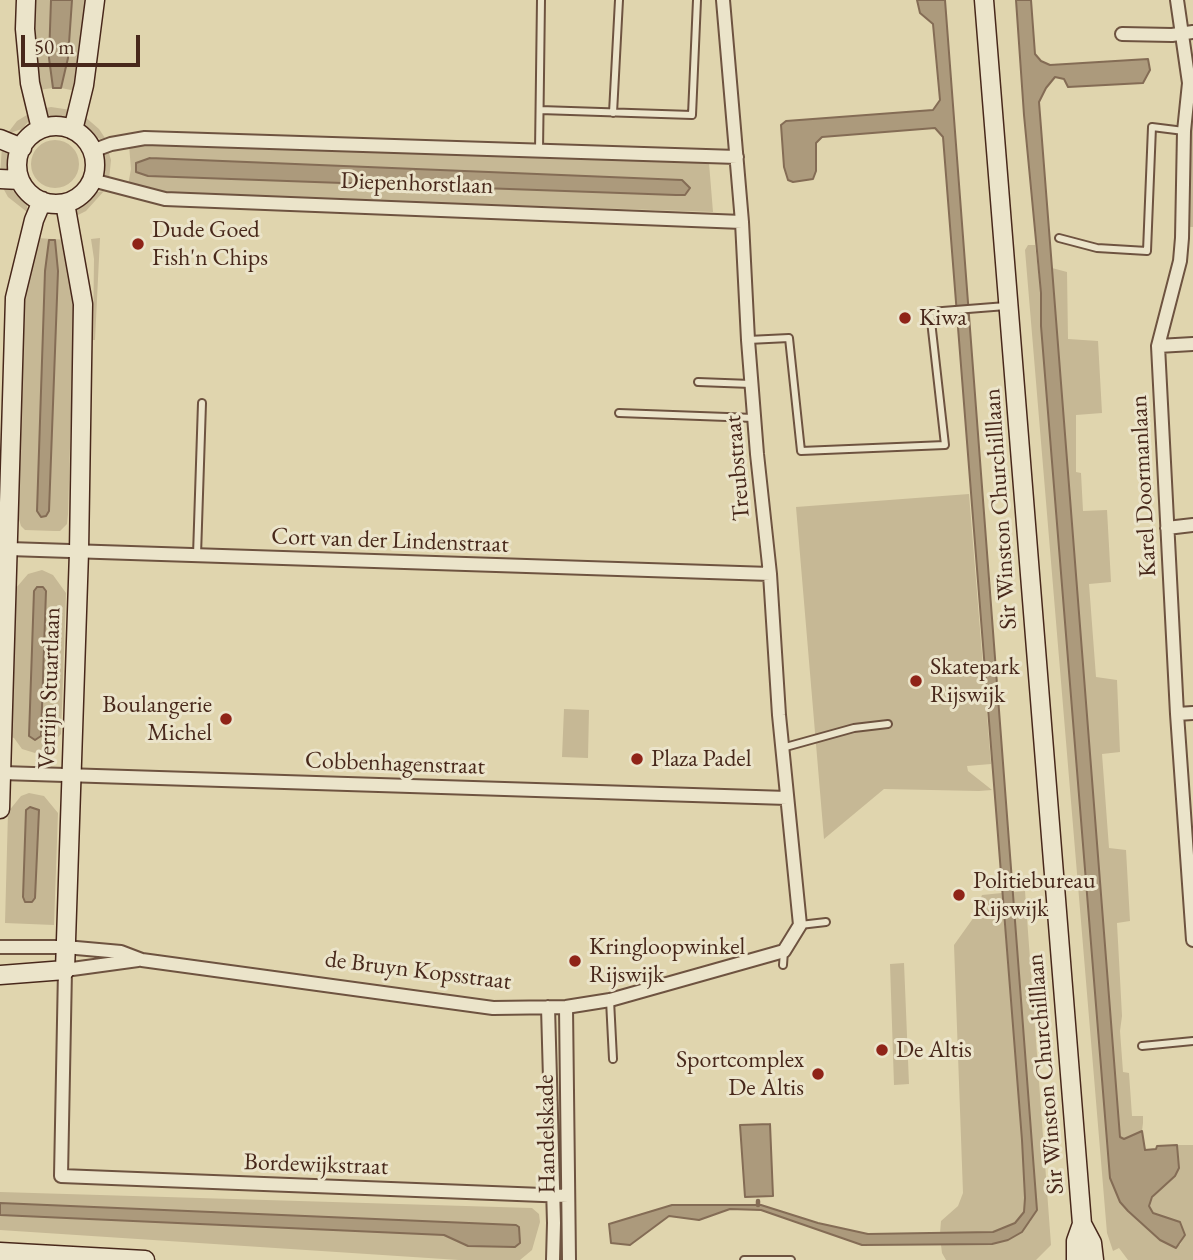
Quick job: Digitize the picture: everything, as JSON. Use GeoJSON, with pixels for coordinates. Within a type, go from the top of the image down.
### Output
{"type":"FeatureCollection","features":[{"type":"Feature","properties":{"kind":"street"},"geometry":{"type":"LineString","coordinates":[[26,0],[24,29],[30,83],[41,129]]}},
{"type":"Feature","properties":{"kind":"street"},"geometry":{"type":"LineString","coordinates":[[73,130],[84,85],[95,0]]}},
{"type":"Feature","properties":{"kind":"street","name":"Treubstraat"},"geometry":{"type":"LineString","coordinates":[[723,0],[742,222],[751,384],[770,574],[782,748],[799,928]]}},
{"type":"Feature","properties":{"kind":"street","name":"Sir Winston Churchilllaan"},"geometry":{"type":"LineString","coordinates":[[984,0],[1083,1224],[1092,1243],[1094,1260]]}},
{"type":"Feature","properties":{"kind":"street","name":"Karel Doormanlaan"},"geometry":{"type":"LineString","coordinates":[[1177,0],[1187,32],[1189,83],[1184,131],[1180,261],[1158,346],[1193,940]]}},
{"type":"Feature","properties":{"kind":"street"},"geometry":{"type":"LineString","coordinates":[[1122,34],[1172,35],[1187,32]]}},
{"type":"Feature","properties":{"kind":"street"},"geometry":{"type":"LineString","coordinates":[[54,126],[73,130],[86,141],[92,151],[95,168],[92,180],[81,195],[65,203],[42,201],[27,191],[20,180],[18,160],[22,148],[30,137],[41,129],[54,126]]}},
{"type":"Feature","properties":{"kind":"street","name":"Diepenhorstlaan"},"geometry":{"type":"LineString","coordinates":[[92,151],[111,144],[145,138],[737,157]]}},
{"type":"Feature","properties":{"kind":"street"},"geometry":{"type":"LineString","coordinates":[[0,139],[22,148]]}},
{"type":"Feature","properties":{"kind":"street"},"geometry":{"type":"LineString","coordinates":[[0,179],[20,180]]}},
{"type":"Feature","properties":{"kind":"street","name":"Diepenhorstlaan"},"geometry":{"type":"LineString","coordinates":[[92,180],[165,199],[742,222]]}},
{"type":"Feature","properties":{"kind":"street","name":"Verrijn Stuartlaan"},"geometry":{"type":"LineString","coordinates":[[0,809],[9,549],[6,381],[15,298],[34,220],[42,201]]}},
{"type":"Feature","properties":{"kind":"street","name":"Verrijn Stuartlaan"},"geometry":{"type":"LineString","coordinates":[[61,1176],[65,947],[79,552],[83,303],[65,203]]}},
{"type":"Feature","properties":{"kind":"street"},"geometry":{"type":"LineString","coordinates":[[1158,346],[1193,344]]}},
{"type":"Feature","properties":{"kind":"street"},"geometry":{"type":"LineString","coordinates":[[1167,528],[1193,525]]}},
{"type":"Feature","properties":{"kind":"street","name":"Cort van der Lindenstraat"},"geometry":{"type":"LineString","coordinates":[[9,549],[770,574]]}},
{"type":"Feature","properties":{"kind":"street"},"geometry":{"type":"LineString","coordinates":[[1178,714],[1193,713]]}},
{"type":"Feature","properties":{"kind":"street","name":"Cobbenhagenstraat"},"geometry":{"type":"LineString","coordinates":[[2,773],[787,798]]}},
{"type":"Feature","properties":{"kind":"street"},"geometry":{"type":"LineString","coordinates":[[784,951],[799,928]]}},
{"type":"Feature","properties":{"kind":"street","name":"de Bruyn Kopsstraat"},"geometry":{"type":"LineString","coordinates":[[0,947],[65,947],[121,953],[142,960],[493,1008],[566,1007],[610,1000],[784,951]]}},
{"type":"Feature","properties":{"kind":"street","name":"de Bruyn Kopsstraat"},"geometry":{"type":"LineString","coordinates":[[0,975],[142,960]]}},
{"type":"Feature","properties":{"kind":"street","name":"Handelskade"},"geometry":{"type":"LineString","coordinates":[[548,1007],[555,1246],[553,1260]]}},
{"type":"Feature","properties":{"kind":"street","name":"Handelskade"},"geometry":{"type":"LineString","coordinates":[[566,1007],[569,1260]]}},
{"type":"Feature","properties":{"kind":"street","name":"Bordewijkstraat"},"geometry":{"type":"LineString","coordinates":[[61,1176],[568,1196]]}},
{"type":"Feature","properties":{"kind":"street","name":"Sir Winston Churchilllaan"},"geometry":{"type":"LineString","coordinates":[[1076,1260],[1076,1241],[1083,1224]]}},
{"type":"Feature","properties":{"kind":"street"},"geometry":{"type":"LineString","coordinates":[[0,1252],[145,1260]]}},
{"type":"Feature","properties":{"kind":"lane"},"geometry":{"type":"LineString","coordinates":[[539,151],[541,0]]}},
{"type":"Feature","properties":{"kind":"lane"},"geometry":{"type":"LineString","coordinates":[[613,113],[619,0]]}},
{"type":"Feature","properties":{"kind":"lane"},"geometry":{"type":"LineString","coordinates":[[540,110],[692,115],[697,0]]}},
{"type":"Feature","properties":{"kind":"lane"},"geometry":{"type":"LineString","coordinates":[[1059,238],[1097,248],[1147,251],[1152,127],[1184,131]]}},
{"type":"Feature","properties":{"kind":"lane"},"geometry":{"type":"LineString","coordinates":[[748,340],[789,338],[801,451],[945,445],[930,312],[1010,306]]}},
{"type":"Feature","properties":{"kind":"lane"},"geometry":{"type":"LineString","coordinates":[[698,382],[751,384]]}},
{"type":"Feature","properties":{"kind":"lane"},"geometry":{"type":"LineString","coordinates":[[197,556],[202,403]]}},
{"type":"Feature","properties":{"kind":"lane"},"geometry":{"type":"LineString","coordinates":[[619,413],[754,418]]}},
{"type":"Feature","properties":{"kind":"lane"},"geometry":{"type":"LineString","coordinates":[[782,748],[854,728],[888,724]]}},
{"type":"Feature","properties":{"kind":"lane"},"geometry":{"type":"LineString","coordinates":[[799,928],[826,922]]}},
{"type":"Feature","properties":{"kind":"lane"},"geometry":{"type":"LineString","coordinates":[[783,965],[784,951]]}},
{"type":"Feature","properties":{"kind":"lane"},"geometry":{"type":"LineString","coordinates":[[610,1000],[613,1059]]}},
{"type":"Feature","properties":{"kind":"lane"},"geometry":{"type":"LineString","coordinates":[[1142,1046],[1193,1041]]}},
{"type":"Feature","properties":{"kind":"lane"},"geometry":{"type":"LineString","coordinates":[[744,1260],[791,1260]]}},
{"type":"Feature","properties":{"kind":"shaded area"},"geometry":{"type":"Polygon","coordinates":[[[30,0],[51,0],[49,58],[53,88],[38,90],[30,0]]]}},
{"type":"Feature","properties":{"kind":"shaded area"},"geometry":{"type":"Polygon","coordinates":[[[51,0],[72,0],[68,58],[61,88],[53,88],[49,58],[51,0]]]}},
{"type":"Feature","properties":{"kind":"shaded area"},"geometry":{"type":"Polygon","coordinates":[[[72,0],[91,0],[76,91],[61,88],[68,58],[72,0]]]}},
{"type":"Feature","properties":{"kind":"shaded area"},"geometry":{"type":"Polygon","coordinates":[[[917,0],[945,0],[1037,1210],[1022,1232],[1008,1240],[992,1244],[862,1245],[761,1210],[730,1209],[699,1220],[669,1216],[630,1245],[611,1243],[609,1224],[672,1205],[761,1205],[818,1223],[868,1234],[993,1232],[1015,1223],[1024,1212],[1022,1140],[943,137],[935,128],[822,137],[816,143],[816,171],[813,179],[793,182],[788,180],[784,167],[781,125],[786,121],[933,110],[940,100],[933,24],[920,13],[917,0]]]}},
{"type":"Feature","properties":{"kind":"shaded area"},"geometry":{"type":"Polygon","coordinates":[[[1016,0],[1031,0],[1035,54],[1041,61],[1050,65],[1148,59],[1150,70],[1143,83],[1068,87],[1064,79],[1055,77],[1039,102],[1120,1137],[1124,1139],[1142,1131],[1145,1150],[1177,1145],[1179,1168],[1175,1176],[1152,1197],[1149,1206],[1153,1213],[1180,1222],[1185,1235],[1176,1248],[1160,1240],[1128,1211],[1120,1202],[1110,1178],[1016,0]]]}},
{"type":"Feature","properties":{"kind":"shaded area"},"geometry":{"type":"Polygon","coordinates":[[[1193,91],[1193,227],[1189,227],[1193,91]]]}},
{"type":"Feature","properties":{"kind":"shaded area"},"geometry":{"type":"Polygon","coordinates":[[[51,107],[71,110],[67,120],[45,118],[41,109],[51,107]]]}},
{"type":"Feature","properties":{"kind":"shaded area"},"geometry":{"type":"Polygon","coordinates":[[[30,113],[28,122],[22,129],[7,134],[17,121],[30,113]]]}},
{"type":"Feature","properties":{"kind":"shaded area"},"geometry":{"type":"Polygon","coordinates":[[[84,116],[105,138],[100,139],[91,134],[85,125],[84,116]]]}},
{"type":"Feature","properties":{"kind":"shaded area"},"geometry":{"type":"Polygon","coordinates":[[[55,140],[72,147],[79,164],[72,181],[55,188],[38,181],[31,164],[38,147],[55,140]]]}},
{"type":"Feature","properties":{"kind":"shaded area"},"geometry":{"type":"Polygon","coordinates":[[[153,142],[709,163],[713,212],[172,194],[128,185],[131,169],[129,145],[153,142]],[[150,158],[136,163],[136,172],[148,176],[685,195],[682,180],[150,158]]]}},
{"type":"Feature","properties":{"kind":"shaded area"},"geometry":{"type":"Polygon","coordinates":[[[2,146],[11,151],[10,173],[0,176],[2,146]]]}},
{"type":"Feature","properties":{"kind":"shaded area"},"geometry":{"type":"Polygon","coordinates":[[[108,150],[111,160],[109,180],[99,177],[100,154],[108,150]]]}},
{"type":"Feature","properties":{"kind":"shaded area"},"geometry":{"type":"Polygon","coordinates":[[[150,158],[682,180],[690,188],[685,195],[676,195],[148,176],[136,172],[136,163],[150,158]]]}},
{"type":"Feature","properties":{"kind":"shaded area"},"geometry":{"type":"Polygon","coordinates":[[[3,188],[21,196],[27,205],[27,212],[8,197],[3,188]]]}},
{"type":"Feature","properties":{"kind":"shaded area"},"geometry":{"type":"Polygon","coordinates":[[[104,191],[86,211],[76,216],[84,199],[104,191]]]}},
{"type":"Feature","properties":{"kind":"shaded area"},"geometry":{"type":"Polygon","coordinates":[[[37,238],[68,240],[75,281],[68,514],[67,524],[60,531],[25,530],[17,513],[22,301],[37,238]],[[49,240],[46,515],[49,511],[58,271],[55,241],[49,240]]]}},
{"type":"Feature","properties":{"kind":"shaded area"},"geometry":{"type":"Polygon","coordinates":[[[100,238],[93,340],[94,259],[91,239],[100,238]]]}},
{"type":"Feature","properties":{"kind":"shaded area"},"geometry":{"type":"Polygon","coordinates":[[[49,240],[55,240],[58,271],[49,511],[46,516],[41,517],[37,511],[45,271],[49,240]]]}},
{"type":"Feature","properties":{"kind":"shaded area"},"geometry":{"type":"Polygon","coordinates":[[[1028,245],[1035,245],[1041,293],[1041,326],[1110,1179],[1120,1202],[1128,1211],[1160,1240],[1180,1245],[1185,1235],[1180,1222],[1153,1213],[1150,1210],[1150,1201],[1179,1168],[1177,1145],[1193,1145],[1193,1260],[1128,1260],[1119,1248],[1113,1251],[1107,1233],[1025,250],[1028,245]]]}},
{"type":"Feature","properties":{"kind":"shaded area"},"geometry":{"type":"Polygon","coordinates":[[[1052,268],[1067,272],[1068,339],[1098,341],[1102,413],[1076,415],[1076,472],[1081,473],[1083,511],[1107,510],[1111,582],[1089,584],[1096,677],[1117,680],[1120,752],[1102,754],[1109,848],[1126,850],[1130,921],[1117,923],[1123,1072],[1129,1073],[1132,1116],[1143,1116],[1142,1131],[1124,1139],[1120,1137],[1052,268]]]}},
{"type":"Feature","properties":{"kind":"shaded area"},"geometry":{"type":"Polygon","coordinates":[[[969,494],[991,764],[967,766],[968,771],[992,790],[884,789],[824,839],[796,507],[969,494]]]}},
{"type":"Feature","properties":{"kind":"shaded area"},"geometry":{"type":"Polygon","coordinates":[[[42,570],[53,575],[66,593],[61,734],[49,747],[35,753],[22,749],[11,737],[16,588],[28,574],[42,570]],[[37,587],[34,591],[29,735],[35,740],[41,736],[46,591],[43,587],[37,587]]]}},
{"type":"Feature","properties":{"kind":"shaded area"},"geometry":{"type":"Polygon","coordinates":[[[37,587],[43,587],[46,591],[41,736],[35,740],[29,736],[34,591],[37,587]]]}},
{"type":"Feature","properties":{"kind":"shaded area"},"geometry":{"type":"Polygon","coordinates":[[[564,709],[589,710],[588,758],[562,757],[564,709]]]}},
{"type":"Feature","properties":{"kind":"shaded area"},"geometry":{"type":"Polygon","coordinates":[[[29,793],[44,796],[58,813],[54,925],[5,923],[8,812],[21,796],[29,793]],[[30,807],[26,811],[23,897],[26,902],[32,902],[35,897],[39,810],[30,807]]]}},
{"type":"Feature","properties":{"kind":"shaded area"},"geometry":{"type":"Polygon","coordinates":[[[30,807],[39,810],[35,898],[32,902],[25,902],[26,810],[30,807]]]}},
{"type":"Feature","properties":{"kind":"shaded area"},"geometry":{"type":"Polygon","coordinates":[[[1025,891],[1051,1245],[1036,1260],[946,1260],[941,1245],[992,1244],[1031,1221],[1013,892],[1025,891]]]}},
{"type":"Feature","properties":{"kind":"shaded area"},"geometry":{"type":"Polygon","coordinates":[[[1002,893],[1022,1140],[1024,1212],[1015,1223],[993,1232],[940,1233],[941,1221],[958,1206],[963,1193],[954,945],[974,917],[982,895],[1002,893]]]}},
{"type":"Feature","properties":{"kind":"shaded area"},"geometry":{"type":"Polygon","coordinates":[[[904,963],[909,1084],[894,1085],[890,964],[904,963]]]}},
{"type":"Feature","properties":{"kind":"shaded area"},"geometry":{"type":"Polygon","coordinates":[[[770,1124],[773,1196],[745,1197],[740,1125],[770,1124]]]}},
{"type":"Feature","properties":{"kind":"shaded area"},"geometry":{"type":"Polygon","coordinates":[[[0,1192],[532,1208],[539,1214],[540,1222],[532,1250],[520,1260],[459,1260],[0,1230],[0,1215],[444,1235],[468,1246],[515,1247],[516,1225],[0,1203],[0,1192]]]}},
{"type":"Feature","properties":{"kind":"shaded area"},"geometry":{"type":"Polygon","coordinates":[[[0,1203],[516,1225],[519,1227],[520,1243],[515,1247],[468,1246],[444,1235],[0,1215],[0,1203]]]}},
{"type":"Feature","properties":{"kind":"place","name":"Dude Goed Fish'n Chips"},"geometry":{"type":"Point","coordinates":[138,244]}},
{"type":"Feature","properties":{"kind":"place","name":"Kiwa"},"geometry":{"type":"Point","coordinates":[905,318]}},
{"type":"Feature","properties":{"kind":"place","name":"Skatepark Rijswijk"},"geometry":{"type":"Point","coordinates":[916,681]}},
{"type":"Feature","properties":{"kind":"place","name":"Boulangerie Michel"},"geometry":{"type":"Point","coordinates":[226,719]}},
{"type":"Feature","properties":{"kind":"place","name":"Plaza Padel"},"geometry":{"type":"Point","coordinates":[637,759]}},
{"type":"Feature","properties":{"kind":"place","name":"Politiebureau Rijswijk"},"geometry":{"type":"Point","coordinates":[959,895]}},
{"type":"Feature","properties":{"kind":"place","name":"Kringloopwinkel Rijswijk"},"geometry":{"type":"Point","coordinates":[575,961]}},
{"type":"Feature","properties":{"kind":"place","name":"De Altis"},"geometry":{"type":"Point","coordinates":[882,1050]}},
{"type":"Feature","properties":{"kind":"place","name":"Sportcomplex De Altis"},"geometry":{"type":"Point","coordinates":[818,1074]}}]}
